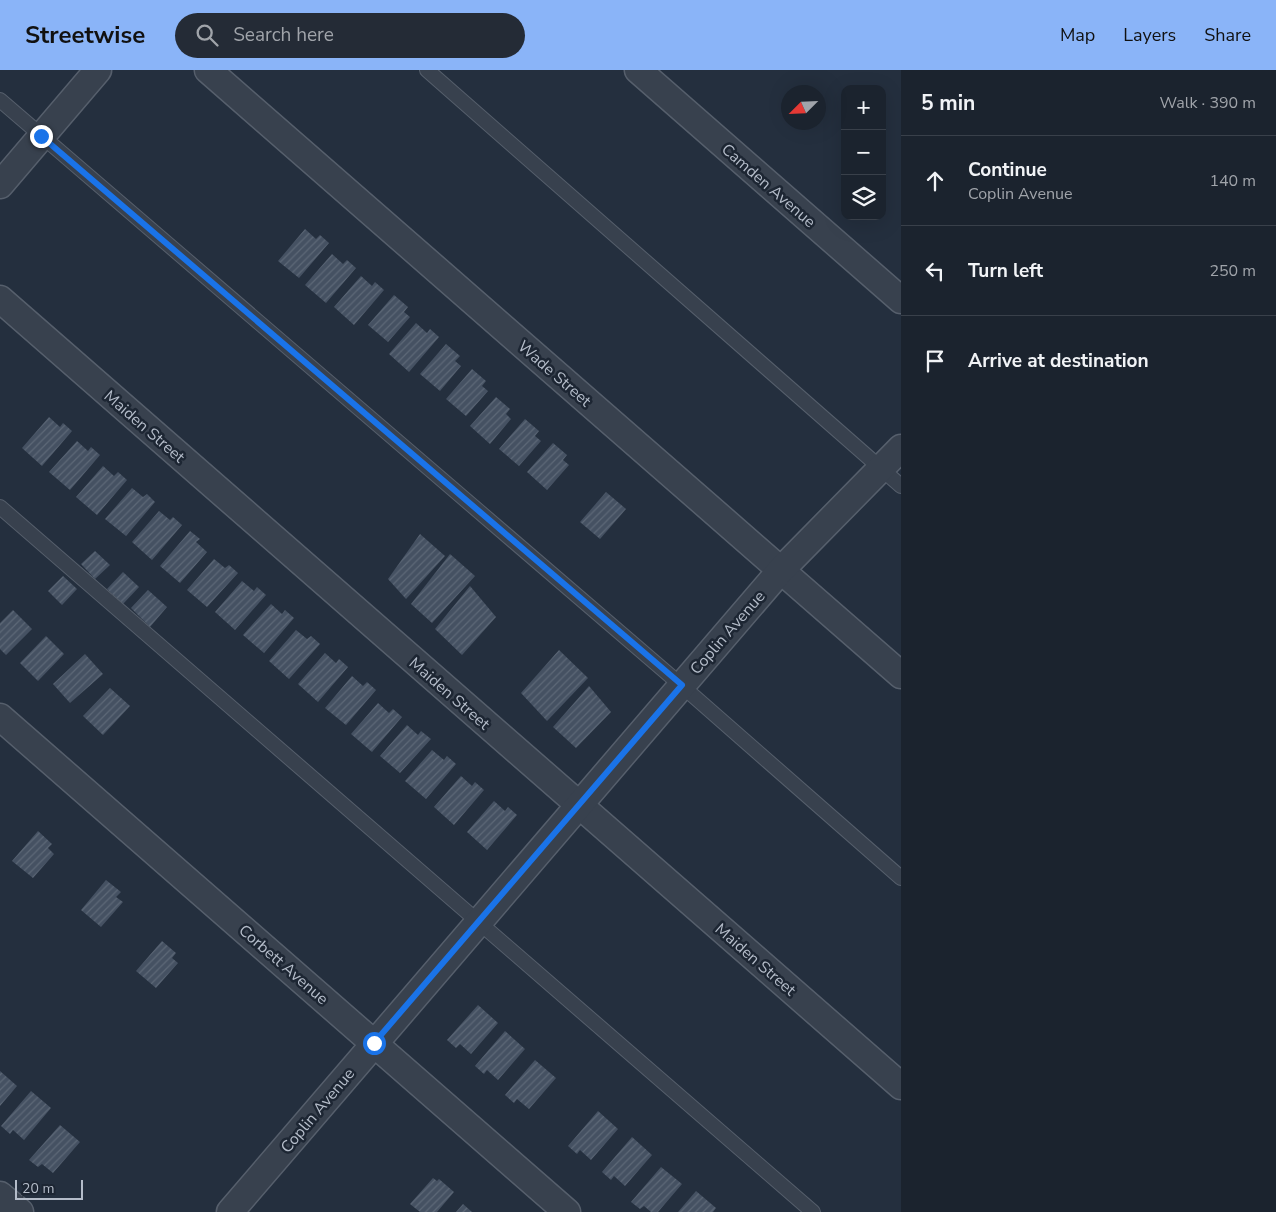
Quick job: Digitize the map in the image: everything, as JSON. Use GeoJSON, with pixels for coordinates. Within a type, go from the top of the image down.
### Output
{"type":"FeatureCollection","features":[{"type":"Feature","properties":{"kind":"street"},"geometry":{"type":"LineString","coordinates":[[0,185],[98,70]]}},
{"type":"Feature","properties":{"kind":"street","name":"Wade Street"},"geometry":{"type":"LineString","coordinates":[[208,70],[901,675]]}},
{"type":"Feature","properties":{"kind":"street","name":"Camden Avenue"},"geometry":{"type":"LineString","coordinates":[[638,70],[901,300]]}},
{"type":"Feature","properties":{"kind":"street","name":"Maiden Street"},"geometry":{"type":"LineString","coordinates":[[0,299],[901,1086]]}},
{"type":"Feature","properties":{"kind":"street","name":"Coplin Avenue"},"geometry":{"type":"LineString","coordinates":[[230,1212],[781,570],[901,448]]}},
{"type":"Feature","properties":{"kind":"street","name":"Corbett Avenue"},"geometry":{"type":"LineString","coordinates":[[0,717],[567,1212]]}},
{"type":"Feature","properties":{"kind":"street"},"geometry":{"type":"LineString","coordinates":[[0,1195],[20,1212]]}},
{"type":"Feature","properties":{"kind":"lane"},"geometry":{"type":"LineString","coordinates":[[427,70],[901,486]]}},
{"type":"Feature","properties":{"kind":"lane"},"geometry":{"type":"LineString","coordinates":[[0,100],[682,685],[901,878]]}},
{"type":"Feature","properties":{"kind":"lane"},"geometry":{"type":"LineString","coordinates":[[0,507],[813,1212]]}},
{"type":"Feature","properties":{"kind":"building"},"geometry":{"type":"Polygon","coordinates":[[[305,229],[316,239],[320,235],[329,243],[299,278],[278,261],[305,229]]]}},
{"type":"Feature","properties":{"kind":"building"},"geometry":{"type":"Polygon","coordinates":[[[332,254],[343,264],[347,260],[356,268],[326,303],[305,285],[332,254]]]}},
{"type":"Feature","properties":{"kind":"building"},"geometry":{"type":"Polygon","coordinates":[[[361,276],[372,286],[375,282],[384,290],[354,325],[334,307],[361,276]]]}},
{"type":"Feature","properties":{"kind":"building"},"geometry":{"type":"Polygon","coordinates":[[[394,295],[408,307],[404,312],[410,317],[388,342],[368,325],[394,295]]]}},
{"type":"Feature","properties":{"kind":"building"},"geometry":{"type":"Polygon","coordinates":[[[416,323],[427,333],[430,329],[439,337],[409,372],[389,354],[416,323]]]}},
{"type":"Feature","properties":{"kind":"building"},"geometry":{"type":"Polygon","coordinates":[[[446,344],[460,356],[455,361],[461,366],[440,391],[420,374],[446,344]]]}},
{"type":"Feature","properties":{"kind":"building"},"geometry":{"type":"Polygon","coordinates":[[[472,369],[486,381],[482,386],[488,391],[466,416],[446,399],[472,369]]]}},
{"type":"Feature","properties":{"kind":"building"},"geometry":{"type":"Polygon","coordinates":[[[496,397],[510,409],[506,414],[511,419],[490,444],[470,426],[496,397]]]}},
{"type":"Feature","properties":{"kind":"building"},"geometry":{"type":"Polygon","coordinates":[[[49,417],[60,427],[63,423],[72,431],[42,466],[22,448],[49,417]]]}},
{"type":"Feature","properties":{"kind":"building"},"geometry":{"type":"Polygon","coordinates":[[[525,419],[539,431],[535,436],[541,441],[519,466],[499,449],[525,419]]]}},
{"type":"Feature","properties":{"kind":"building"},"geometry":{"type":"Polygon","coordinates":[[[77,441],[88,451],[91,447],[100,455],[70,490],[49,472],[77,441]]]}},
{"type":"Feature","properties":{"kind":"building"},"geometry":{"type":"Polygon","coordinates":[[[553,443],[567,455],[563,460],[569,465],[547,490],[527,472],[553,443]]]}},
{"type":"Feature","properties":{"kind":"building"},"geometry":{"type":"Polygon","coordinates":[[[103,466],[114,476],[118,472],[127,480],[97,515],[76,497],[103,466]]]}},
{"type":"Feature","properties":{"kind":"building"},"geometry":{"type":"Polygon","coordinates":[[[132,488],[143,497],[147,494],[155,502],[126,536],[105,519],[132,488]]]}},
{"type":"Feature","properties":{"kind":"building"},"geometry":{"type":"Polygon","coordinates":[[[606,492],[626,509],[600,539],[580,522],[606,492]]]}},
{"type":"Feature","properties":{"kind":"building"},"geometry":{"type":"Polygon","coordinates":[[[159,511],[170,520],[173,517],[182,525],[152,560],[132,542],[159,511]]]}},
{"type":"Feature","properties":{"kind":"building"},"geometry":{"type":"Polygon","coordinates":[[[190,531],[200,539],[196,542],[207,552],[180,583],[160,566],[190,531]]]}},
{"type":"Feature","properties":{"kind":"building"},"geometry":{"type":"Polygon","coordinates":[[[420,534],[445,556],[406,599],[388,579],[420,534]]]}},
{"type":"Feature","properties":{"kind":"building"},"geometry":{"type":"Polygon","coordinates":[[[95,551],[110,565],[95,579],[81,564],[95,551]]]}},
{"type":"Feature","properties":{"kind":"building"},"geometry":{"type":"Polygon","coordinates":[[[450,554],[475,576],[432,623],[411,604],[450,554]]]}},
{"type":"Feature","properties":{"kind":"building"},"geometry":{"type":"Polygon","coordinates":[[[214,559],[225,568],[229,565],[238,573],[207,607],[187,590],[214,559]]]}},
{"type":"Feature","properties":{"kind":"building"},"geometry":{"type":"Polygon","coordinates":[[[123,572],[139,587],[123,604],[107,589],[123,572]]]}},
{"type":"Feature","properties":{"kind":"building"},"geometry":{"type":"Polygon","coordinates":[[[63,576],[77,589],[62,605],[48,591],[63,576]]]}},
{"type":"Feature","properties":{"kind":"building"},"geometry":{"type":"Polygon","coordinates":[[[242,581],[254,591],[257,587],[266,595],[235,630],[215,612],[242,581]]]}},
{"type":"Feature","properties":{"kind":"building"},"geometry":{"type":"Polygon","coordinates":[[[470,586],[496,617],[462,655],[435,629],[470,586]]]}},
{"type":"Feature","properties":{"kind":"building"},"geometry":{"type":"Polygon","coordinates":[[[148,590],[167,607],[150,627],[131,608],[148,590]]]}},
{"type":"Feature","properties":{"kind":"building"},"geometry":{"type":"Polygon","coordinates":[[[271,604],[282,614],[285,610],[294,618],[264,653],[243,635],[271,604]]]}},
{"type":"Feature","properties":{"kind":"building"},"geometry":{"type":"Polygon","coordinates":[[[13,610],[32,629],[6,655],[0,649],[0,623],[13,610]]]}},
{"type":"Feature","properties":{"kind":"building"},"geometry":{"type":"Polygon","coordinates":[[[296,630],[307,639],[311,636],[320,644],[289,679],[269,661],[296,630]]]}},
{"type":"Feature","properties":{"kind":"building"},"geometry":{"type":"Polygon","coordinates":[[[46,636],[64,654],[38,681],[20,663],[46,636]]]}},
{"type":"Feature","properties":{"kind":"building"},"geometry":{"type":"Polygon","coordinates":[[[559,650],[588,678],[547,721],[521,693],[559,650]]]}},
{"type":"Feature","properties":{"kind":"building"},"geometry":{"type":"Polygon","coordinates":[[[325,653],[336,663],[339,659],[348,667],[318,702],[298,684],[325,653]]]}},
{"type":"Feature","properties":{"kind":"building"},"geometry":{"type":"Polygon","coordinates":[[[85,654],[103,674],[70,703],[53,684],[85,654]]]}},
{"type":"Feature","properties":{"kind":"building"},"geometry":{"type":"Polygon","coordinates":[[[352,676],[363,686],[367,682],[376,690],[346,725],[325,708],[352,676]]]}},
{"type":"Feature","properties":{"kind":"building"},"geometry":{"type":"Polygon","coordinates":[[[589,686],[611,712],[576,748],[553,727],[589,686]]]}},
{"type":"Feature","properties":{"kind":"building"},"geometry":{"type":"Polygon","coordinates":[[[110,688],[130,706],[103,735],[83,716],[110,688]]]}},
{"type":"Feature","properties":{"kind":"building"},"geometry":{"type":"Polygon","coordinates":[[[378,703],[389,713],[393,709],[402,717],[372,752],[351,734],[378,703]]]}},
{"type":"Feature","properties":{"kind":"building"},"geometry":{"type":"Polygon","coordinates":[[[407,725],[418,735],[421,731],[431,739],[400,773],[380,756],[407,725]]]}},
{"type":"Feature","properties":{"kind":"building"},"geometry":{"type":"Polygon","coordinates":[[[432,750],[444,760],[447,756],[456,764],[426,799],[405,781],[432,750]]]}},
{"type":"Feature","properties":{"kind":"building"},"geometry":{"type":"Polygon","coordinates":[[[461,776],[472,786],[475,782],[484,790],[454,825],[434,807],[461,776]]]}},
{"type":"Feature","properties":{"kind":"building"},"geometry":{"type":"Polygon","coordinates":[[[494,801],[505,811],[508,807],[517,815],[487,850],[467,832],[494,801]]]}},
{"type":"Feature","properties":{"kind":"building"},"geometry":{"type":"Polygon","coordinates":[[[38,831],[52,844],[48,848],[54,854],[33,878],[12,861],[38,831]]]}},
{"type":"Feature","properties":{"kind":"building"},"geometry":{"type":"Polygon","coordinates":[[[106,880],[121,892],[116,897],[123,902],[101,927],[81,910],[106,880]]]}},
{"type":"Feature","properties":{"kind":"building"},"geometry":{"type":"Polygon","coordinates":[[[162,941],[176,953],[172,958],[178,963],[156,988],[136,971],[162,941]]]}},
{"type":"Feature","properties":{"kind":"building"},"geometry":{"type":"Polygon","coordinates":[[[478,1005],[498,1023],[471,1054],[460,1044],[456,1048],[447,1040],[478,1005]]]}},
{"type":"Feature","properties":{"kind":"building"},"geometry":{"type":"Polygon","coordinates":[[[505,1031],[525,1049],[498,1080],[487,1070],[484,1074],[475,1066],[505,1031]]]}},
{"type":"Feature","properties":{"kind":"building"},"geometry":{"type":"Polygon","coordinates":[[[535,1060],[556,1078],[529,1109],[517,1099],[514,1103],[505,1095],[535,1060]]]}},
{"type":"Feature","properties":{"kind":"building"},"geometry":{"type":"Polygon","coordinates":[[[0,1071],[17,1086],[0,1106],[0,1071]]]}},
{"type":"Feature","properties":{"kind":"building"},"geometry":{"type":"Polygon","coordinates":[[[31,1091],[51,1108],[24,1140],[13,1130],[10,1134],[1,1126],[31,1091]]]}},
{"type":"Feature","properties":{"kind":"building"},"geometry":{"type":"Polygon","coordinates":[[[598,1111],[618,1129],[591,1160],[580,1150],[577,1154],[568,1146],[598,1111]]]}},
{"type":"Feature","properties":{"kind":"building"},"geometry":{"type":"Polygon","coordinates":[[[60,1125],[80,1142],[53,1173],[42,1164],[38,1167],[29,1160],[60,1125]]]}},
{"type":"Feature","properties":{"kind":"building"},"geometry":{"type":"Polygon","coordinates":[[[632,1137],[652,1155],[625,1186],[614,1176],[611,1180],[602,1172],[632,1137]]]}},
{"type":"Feature","properties":{"kind":"building"},"geometry":{"type":"Polygon","coordinates":[[[661,1167],[682,1184],[658,1212],[651,1212],[644,1206],[640,1209],[631,1202],[661,1167]]]}},
{"type":"Feature","properties":{"kind":"building"},"geometry":{"type":"Polygon","coordinates":[[[433,1178],[437,1181],[439,1179],[454,1192],[437,1212],[420,1212],[410,1204],[433,1178]]]}},
{"type":"Feature","properties":{"kind":"building"},"geometry":{"type":"Polygon","coordinates":[[[696,1191],[716,1208],[713,1212],[678,1212],[696,1191]]]}},
{"type":"Feature","properties":{"kind":"building"},"geometry":{"type":"Polygon","coordinates":[[[463,1204],[472,1212],[456,1212],[463,1204]]]}},
{"type":"Feature","properties":{"kind":"route"},"geometry":{"type":"LineString","coordinates":[[41,136],[682,685],[374,1043]]}}]}
